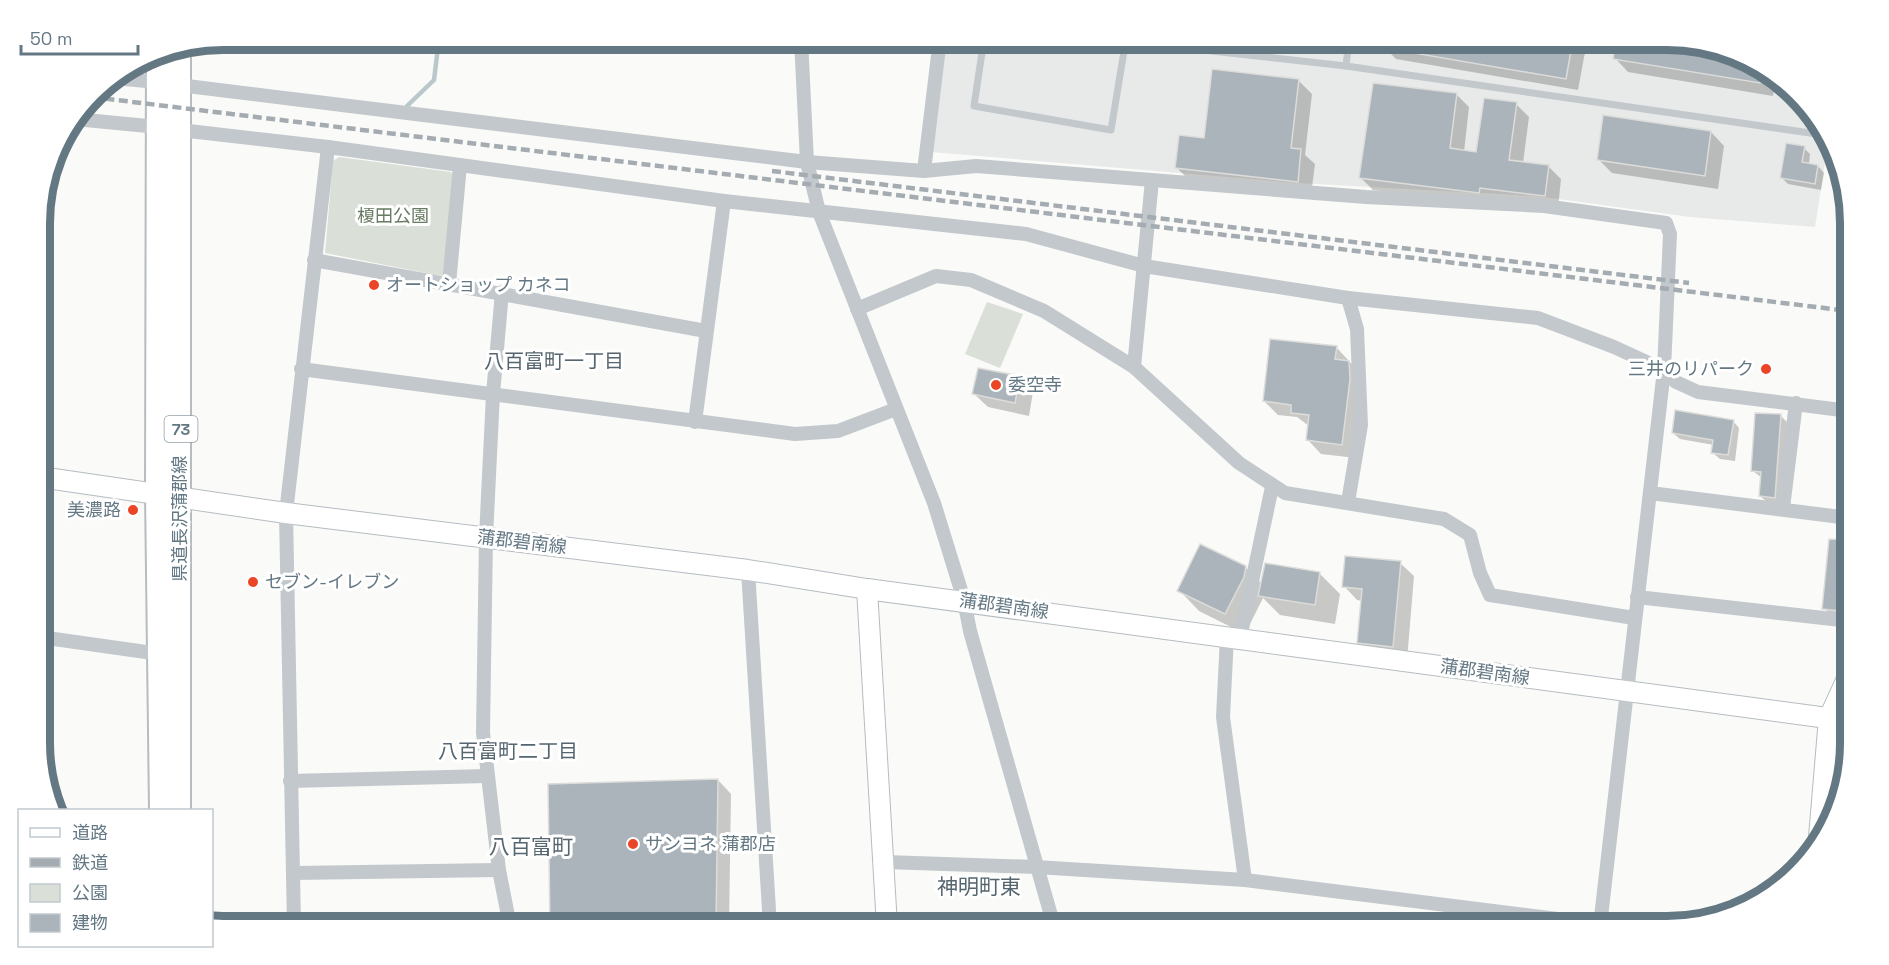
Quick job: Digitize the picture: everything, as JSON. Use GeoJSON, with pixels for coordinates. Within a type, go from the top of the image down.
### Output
{"type":"FeatureCollection","features":[{"type":"Feature","properties":{"kind":"main road","name":"県道長沢蒲郡線"},"geometry":{"type":"LineString","coordinates":[[177,55],[169,84],[169,129],[181,496],[179,809]]}},
{"type":"Feature","properties":{"kind":"main road","name":"県道長沢蒲郡線"},"geometry":{"type":"LineString","coordinates":[[161,61],[169,84]]}},
{"type":"Feature","properties":{"kind":"main road","name":"県道長沢蒲郡線"},"geometry":{"type":"LineString","coordinates":[[161,809],[157,494],[169,129]]}},
{"type":"Feature","properties":{"kind":"main road","name":"蒲郡碧南線"},"geometry":{"type":"LineString","coordinates":[[50,478],[286,513],[748,570],[867,589],[964,600],[1840,720]]}},
{"type":"Feature","properties":{"kind":"main road"},"geometry":{"type":"LineString","coordinates":[[867,589],[887,916]]}},
{"type":"Feature","properties":{"kind":"main road"},"geometry":{"type":"LineString","coordinates":[[1820,822],[1829,718],[1840,694]]}},
{"type":"Feature","properties":{"kind":"street"},"geometry":{"type":"LineString","coordinates":[[802,50],[807,162],[819,212],[934,503],[964,600],[970,631],[1051,915]]}},
{"type":"Feature","properties":{"kind":"street"},"geometry":{"type":"LineString","coordinates":[[924,171],[939,50]]}},
{"type":"Feature","properties":{"kind":"street"},"geometry":{"type":"LineString","coordinates":[[126,79],[807,162],[924,171],[976,166],[1366,197],[1544,206],[1666,223],[1670,234],[1664,370],[1626,691],[1606,915]]}},
{"type":"Feature","properties":{"kind":"street"},"geometry":{"type":"LineString","coordinates":[[84,119],[328,147],[724,201],[1026,234],[1144,266],[1348,298],[1538,318],[1598,339],[1664,370],[1676,382],[1698,392],[1840,410]]}},
{"type":"Feature","properties":{"kind":"street"},"geometry":{"type":"LineString","coordinates":[[294,916],[286,513],[328,147]]}},
{"type":"Feature","properties":{"kind":"street"},"geometry":{"type":"LineString","coordinates":[[449,284],[460,165]]}},
{"type":"Feature","properties":{"kind":"street"},"geometry":{"type":"LineString","coordinates":[[1134,368],[1152,180]]}},
{"type":"Feature","properties":{"kind":"street"},"geometry":{"type":"LineString","coordinates":[[695,422],[724,201]]}},
{"type":"Feature","properties":{"kind":"street"},"geometry":{"type":"LineString","coordinates":[[314,260],[502,292],[706,331]]}},
{"type":"Feature","properties":{"kind":"street"},"geometry":{"type":"LineString","coordinates":[[857,309],[936,276],[971,280],[1044,311],[1134,368],[1239,464],[1272,487],[1285,492],[1444,519],[1470,535],[1480,573],[1490,595],[1634,618]]}},
{"type":"Feature","properties":{"kind":"street"},"geometry":{"type":"LineString","coordinates":[[502,292],[493,394],[486,537],[483,733],[499,870],[508,916]]}},
{"type":"Feature","properties":{"kind":"street"},"geometry":{"type":"LineString","coordinates":[[1348,298],[1357,329],[1361,425],[1348,502]]}},
{"type":"Feature","properties":{"kind":"street"},"geometry":{"type":"LineString","coordinates":[[301,369],[795,434],[838,431],[896,409]]}},
{"type":"Feature","properties":{"kind":"street"},"geometry":{"type":"LineString","coordinates":[[1783,508],[1796,403]]}},
{"type":"Feature","properties":{"kind":"street"},"geometry":{"type":"LineString","coordinates":[[1245,880],[1223,717],[1233,637],[1272,487]]}},
{"type":"Feature","properties":{"kind":"street"},"geometry":{"type":"LineString","coordinates":[[1650,494],[1783,508],[1840,517]]}},
{"type":"Feature","properties":{"kind":"street"},"geometry":{"type":"LineString","coordinates":[[748,570],[769,916]]}},
{"type":"Feature","properties":{"kind":"street"},"geometry":{"type":"LineString","coordinates":[[1637,597],[1840,620]]}},
{"type":"Feature","properties":{"kind":"street"},"geometry":{"type":"LineString","coordinates":[[50,638],[160,654]]}},
{"type":"Feature","properties":{"kind":"street"},"geometry":{"type":"LineString","coordinates":[[290,781],[487,776]]}},
{"type":"Feature","properties":{"kind":"street"},"geometry":{"type":"LineString","coordinates":[[885,862],[1036,867],[1245,880],[1526,915]]}},
{"type":"Feature","properties":{"kind":"street"},"geometry":{"type":"LineString","coordinates":[[292,873],[499,870]]}},
{"type":"Feature","properties":{"kind":"lane"},"geometry":{"type":"LineString","coordinates":[[982,50],[974,106],[1110,130],[1124,50]]}},
{"type":"Feature","properties":{"kind":"lane"},"geometry":{"type":"LineString","coordinates":[[1211,50],[1346,66],[1815,134]]}},
{"type":"Feature","properties":{"kind":"lane"},"geometry":{"type":"LineString","coordinates":[[1346,66],[1348,50]]}},
{"type":"Feature","properties":{"kind":"shaded area"},"geometry":{"type":"Polygon","coordinates":[[[944,50],[1678,50],[1722,59],[1743,67],[1763,79],[1797,109],[1810,126],[1826,156],[1815,227],[1690,217],[1536,196],[1298,183],[931,152],[944,50]]]}},
{"type":"Feature","properties":{"kind":"green space","name":"榎田公園"},"geometry":{"type":"Polygon","coordinates":[[[339,157],[451,172],[455,179],[446,273],[441,276],[325,253],[333,161],[339,157]]]}},
{"type":"Feature","properties":{"kind":"green space"},"geometry":{"type":"Polygon","coordinates":[[[987,302],[1023,314],[1000,368],[965,354],[987,302]]]}},
{"type":"Feature","properties":{"kind":"building"},"geometry":{"type":"Polygon","coordinates":[[[1396,50],[1571,50],[1566,79],[1396,50]]]}},
{"type":"Feature","properties":{"kind":"building"},"geometry":{"type":"Polygon","coordinates":[[[1614,50],[1678,50],[1722,59],[1743,67],[1761,78],[1760,83],[1613,59],[1614,50]]]}},
{"type":"Feature","properties":{"kind":"building"},"geometry":{"type":"Polygon","coordinates":[[[1212,69],[1299,79],[1291,148],[1301,149],[1298,182],[1175,168],[1179,135],[1204,138],[1212,69]]]}},
{"type":"Feature","properties":{"kind":"building"},"geometry":{"type":"Polygon","coordinates":[[[1373,83],[1457,93],[1450,148],[1476,152],[1484,98],[1517,102],[1509,160],[1549,165],[1545,196],[1480,188],[1479,193],[1359,178],[1373,83]]]}},
{"type":"Feature","properties":{"kind":"building"},"geometry":{"type":"Polygon","coordinates":[[[1603,115],[1711,131],[1705,176],[1597,160],[1603,115]]]}},
{"type":"Feature","properties":{"kind":"building"},"geometry":{"type":"Polygon","coordinates":[[[1786,143],[1805,146],[1802,162],[1818,165],[1815,184],[1780,178],[1786,143]]]}},
{"type":"Feature","properties":{"kind":"building"},"geometry":{"type":"Polygon","coordinates":[[[1270,339],[1337,346],[1335,359],[1349,361],[1350,379],[1342,445],[1306,440],[1309,415],[1291,413],[1291,405],[1263,401],[1270,339]]]}},
{"type":"Feature","properties":{"kind":"building","name":"委空寺"},"geometry":{"type":"Polygon","coordinates":[[[978,368],[1020,376],[1015,403],[972,394],[978,368]]]}},
{"type":"Feature","properties":{"kind":"building"},"geometry":{"type":"Polygon","coordinates":[[[1675,410],[1734,420],[1728,455],[1711,453],[1713,440],[1672,433],[1675,410]]]}},
{"type":"Feature","properties":{"kind":"building"},"geometry":{"type":"Polygon","coordinates":[[[1755,413],[1781,414],[1775,498],[1759,496],[1761,472],[1751,471],[1755,413]]]}},
{"type":"Feature","properties":{"kind":"building"},"geometry":{"type":"Polygon","coordinates":[[[1840,429],[1840,456],[1837,456],[1840,429]]]}},
{"type":"Feature","properties":{"kind":"building"},"geometry":{"type":"Polygon","coordinates":[[[1829,539],[1840,540],[1840,611],[1822,609],[1829,539]]]}},
{"type":"Feature","properties":{"kind":"building"},"geometry":{"type":"Polygon","coordinates":[[[1200,544],[1246,566],[1244,577],[1225,614],[1177,591],[1200,544]]]}},
{"type":"Feature","properties":{"kind":"building"},"geometry":{"type":"Polygon","coordinates":[[[1345,556],[1401,561],[1393,647],[1357,643],[1362,589],[1342,587],[1345,556]]]}},
{"type":"Feature","properties":{"kind":"building"},"geometry":{"type":"Polygon","coordinates":[[[1265,563],[1320,572],[1315,605],[1258,596],[1265,563]]]}},
{"type":"Feature","properties":{"kind":"building","name":"サンヨネ 蒲郡店"},"geometry":{"type":"Polygon","coordinates":[[[718,779],[716,916],[550,916],[548,784],[718,779]]]}},
{"type":"Feature","properties":{"kind":"waterway"},"geometry":{"type":"LineString","coordinates":[[407,106],[434,80],[438,50]]}},
{"type":"Feature","properties":{"kind":"railway"},"geometry":{"type":"LineString","coordinates":[[102,98],[1840,310]]}},
{"type":"Feature","properties":{"kind":"railway"},"geometry":{"type":"LineString","coordinates":[[772,171],[1689,283]]}},
{"type":"Feature","properties":{"kind":"place","name":"オートショップ カネコ"},"geometry":{"type":"Point","coordinates":[374,285]}},
{"type":"Feature","properties":{"kind":"place","name":"三井のリパーク"},"geometry":{"type":"Point","coordinates":[1766,369]}},
{"type":"Feature","properties":{"kind":"place","name":"委空寺"},"geometry":{"type":"Point","coordinates":[996,385]}},
{"type":"Feature","properties":{"kind":"place","name":"美濃路"},"geometry":{"type":"Point","coordinates":[133,510]}},
{"type":"Feature","properties":{"kind":"place","name":"セブン-イレブン"},"geometry":{"type":"Point","coordinates":[253,582]}},
{"type":"Feature","properties":{"kind":"place","name":"サンヨネ 蒲郡店"},"geometry":{"type":"Point","coordinates":[633,844]}},
{"type":"Feature","properties":{"kind":"district","name":"八百富町一丁目"},"geometry":{"type":"Point","coordinates":[554,361]}},
{"type":"Feature","properties":{"kind":"district","name":"八百富町二丁目"},"geometry":{"type":"Point","coordinates":[508,751]}},
{"type":"Feature","properties":{"kind":"district","name":"八百富町"},"geometry":{"type":"Point","coordinates":[531,847]}},
{"type":"Feature","properties":{"kind":"district","name":"神明町東"},"geometry":{"type":"Point","coordinates":[979,887]}}]}
